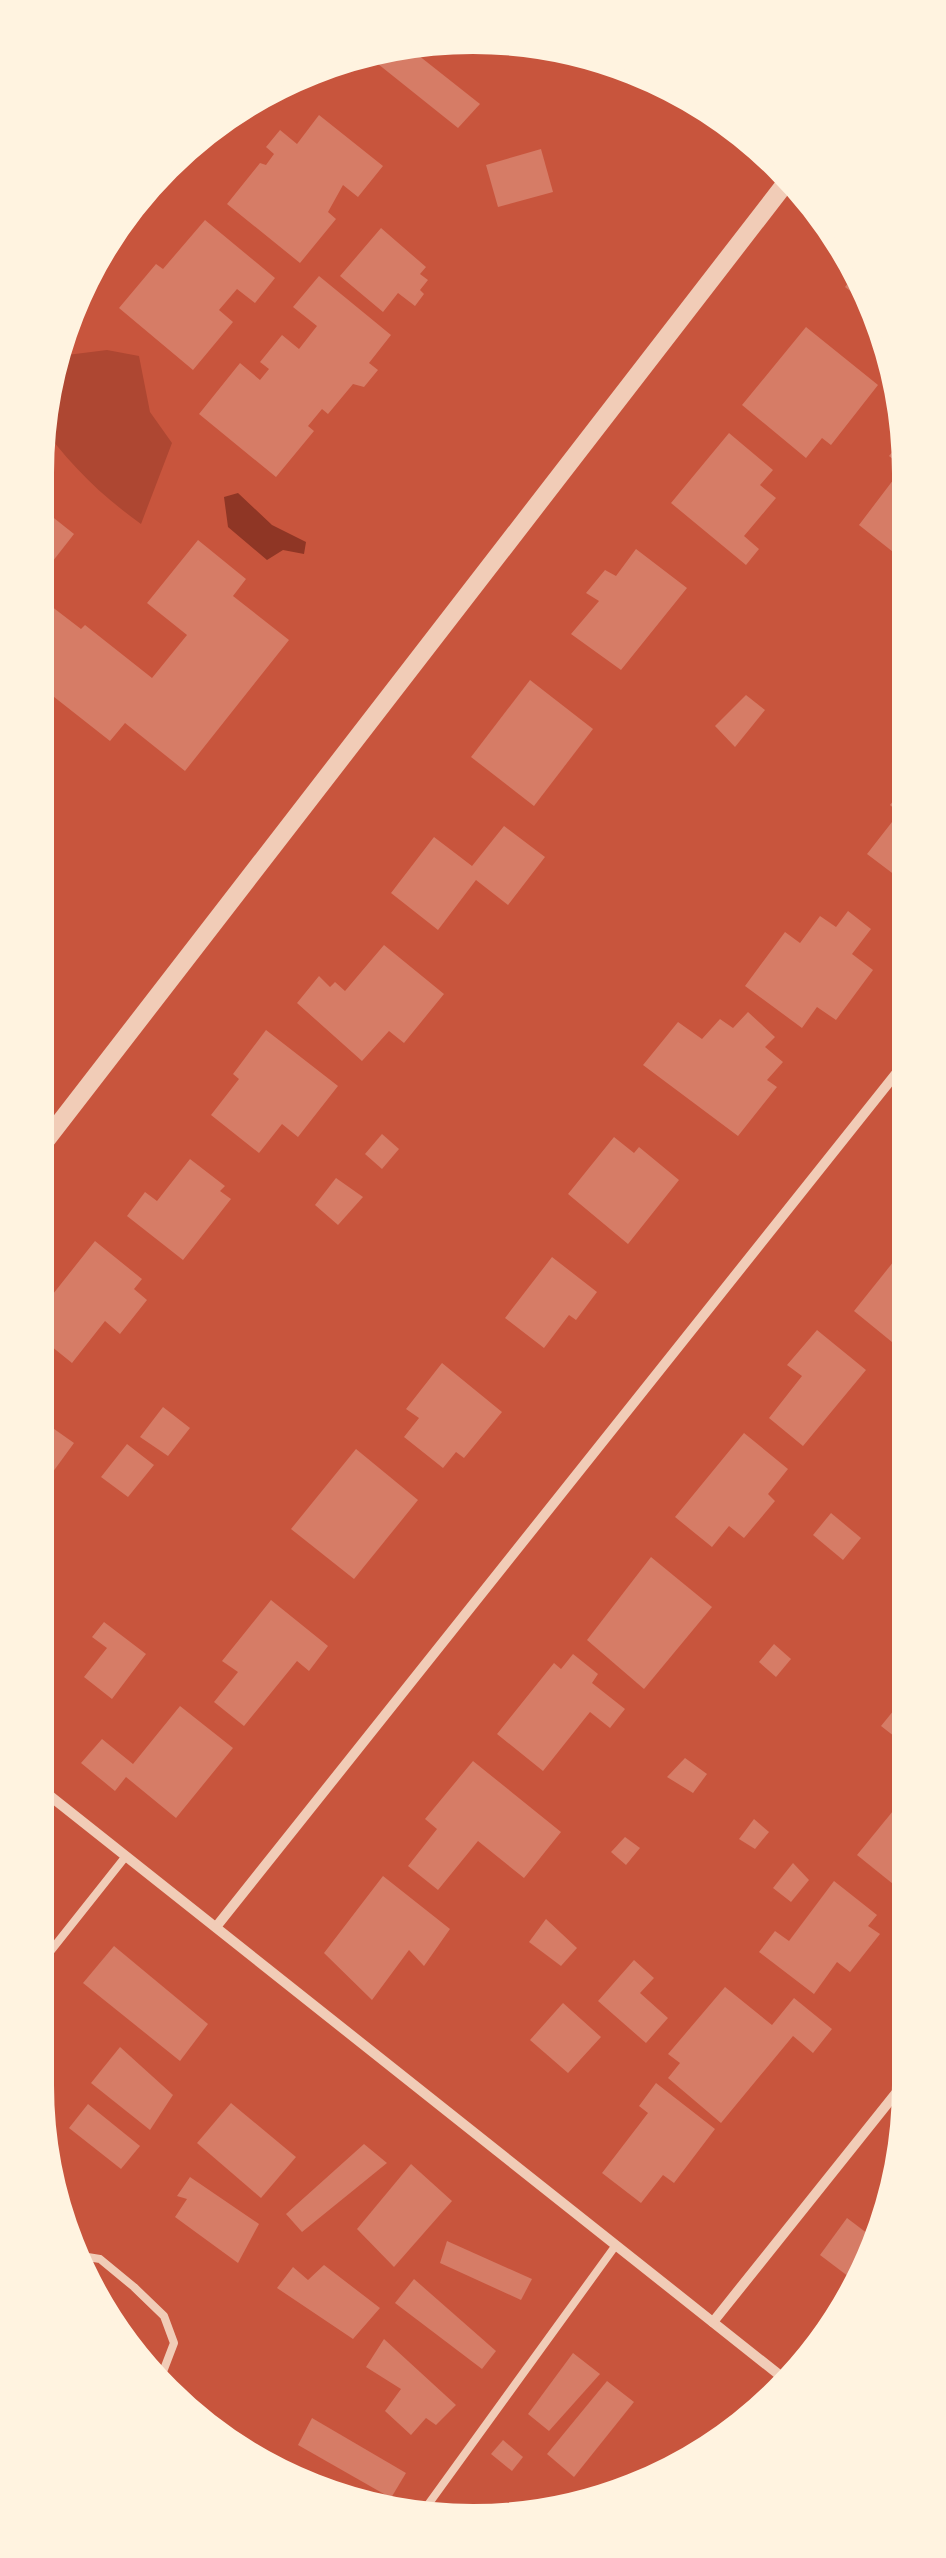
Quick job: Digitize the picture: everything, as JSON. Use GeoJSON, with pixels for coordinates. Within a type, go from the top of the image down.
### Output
{"type":"FeatureCollection","features":[{"type":"Feature","properties":{"kind":"street"},"geometry":{"type":"LineString","coordinates":[[48,1137],[785,184]]}},
{"type":"Feature","properties":{"kind":"street"},"geometry":{"type":"LineString","coordinates":[[216,1927],[898,1071]]}},
{"type":"Feature","properties":{"kind":"street"},"geometry":{"type":"LineString","coordinates":[[48,1794],[782,2377]]}},
{"type":"Feature","properties":{"kind":"street"},"geometry":{"type":"LineString","coordinates":[[713,2322],[898,2091]]}},
{"type":"Feature","properties":{"kind":"lane"},"geometry":{"type":"LineString","coordinates":[[48,1954],[126,1856]]}},
{"type":"Feature","properties":{"kind":"lane"},"geometry":{"type":"LineString","coordinates":[[426,2508],[616,2245]]}},
{"type":"Feature","properties":{"kind":"lane"},"geometry":{"type":"LineString","coordinates":[[84,2256],[100,2259],[164,2316],[174,2344],[162,2375]]}},
{"type":"Feature","properties":{"kind":"shaded area"},"geometry":{"type":"Polygon","coordinates":[[[107,350],[139,356],[150,412],[172,443],[141,524],[85,476],[49,435],[64,355],[107,350]]]}},
{"type":"Feature","properties":{"kind":"shaded area"},"geometry":{"type":"Polygon","coordinates":[[[238,493],[272,525],[306,542],[304,554],[283,550],[267,560],[228,527],[224,497],[238,493]]]}},
{"type":"Feature","properties":{"kind":"building"},"geometry":{"type":"Polygon","coordinates":[[[414,52],[480,104],[458,128],[373,60],[414,52]]]}},
{"type":"Feature","properties":{"kind":"building"},"geometry":{"type":"Polygon","coordinates":[[[319,115],[383,166],[358,197],[343,185],[328,212],[336,219],[300,263],[227,204],[260,163],[266,165],[274,154],[266,147],[280,130],[297,144],[319,115]]]}},
{"type":"Feature","properties":{"kind":"building"},"geometry":{"type":"Polygon","coordinates":[[[541,149],[553,192],[498,207],[486,165],[541,149]]]}},
{"type":"Feature","properties":{"kind":"building"},"geometry":{"type":"Polygon","coordinates":[[[205,220],[275,278],[255,303],[237,289],[219,310],[233,322],[193,370],[119,308],[156,264],[163,269],[205,220]]]}},
{"type":"Feature","properties":{"kind":"building"},"geometry":{"type":"Polygon","coordinates":[[[381,228],[426,267],[420,274],[428,280],[415,306],[398,293],[383,312],[340,276],[381,228]]]}},
{"type":"Feature","properties":{"kind":"building"},"geometry":{"type":"Polygon","coordinates":[[[319,276],[391,335],[369,363],[378,370],[364,387],[353,384],[328,414],[322,409],[308,426],[314,431],[276,477],[199,414],[240,363],[260,380],[269,369],[260,362],[282,335],[299,349],[317,326],[293,307],[319,276]]]}},
{"type":"Feature","properties":{"kind":"building"},"geometry":{"type":"Polygon","coordinates":[[[851,278],[861,299],[845,287],[851,278]]]}},
{"type":"Feature","properties":{"kind":"building"},"geometry":{"type":"Polygon","coordinates":[[[806,327],[878,385],[831,445],[822,438],[806,458],[742,405],[806,327]]]}},
{"type":"Feature","properties":{"kind":"building"},"geometry":{"type":"Polygon","coordinates":[[[729,433],[773,470],[760,485],[776,498],[744,536],[759,549],[746,565],[671,503],[729,433]]]}},
{"type":"Feature","properties":{"kind":"building"},"geometry":{"type":"Polygon","coordinates":[[[898,444],[898,463],[889,456],[898,444]]]}},
{"type":"Feature","properties":{"kind":"building"},"geometry":{"type":"Polygon","coordinates":[[[898,474],[898,556],[859,525],[898,474]]]}},
{"type":"Feature","properties":{"kind":"building"},"geometry":{"type":"Polygon","coordinates":[[[48,513],[74,534],[48,567],[48,513]]]}},
{"type":"Feature","properties":{"kind":"building"},"geometry":{"type":"Polygon","coordinates":[[[198,540],[246,579],[233,596],[289,640],[185,771],[125,723],[110,741],[48,692],[51,606],[81,629],[85,625],[152,678],[187,635],[147,603],[198,540]]]}},
{"type":"Feature","properties":{"kind":"building"},"geometry":{"type":"Polygon","coordinates":[[[636,549],[687,588],[621,670],[571,634],[599,601],[586,593],[605,570],[616,576],[636,549]]]}},
{"type":"Feature","properties":{"kind":"building"},"geometry":{"type":"Polygon","coordinates":[[[530,680],[593,729],[534,806],[471,757],[530,680]]]}},
{"type":"Feature","properties":{"kind":"building"},"geometry":{"type":"Polygon","coordinates":[[[746,695],[765,710],[735,747],[715,726],[746,695]]]}},
{"type":"Feature","properties":{"kind":"building"},"geometry":{"type":"Polygon","coordinates":[[[898,795],[898,812],[890,805],[898,795]]]}},
{"type":"Feature","properties":{"kind":"building"},"geometry":{"type":"Polygon","coordinates":[[[898,814],[898,877],[867,854],[898,814]]]}},
{"type":"Feature","properties":{"kind":"building"},"geometry":{"type":"Polygon","coordinates":[[[504,826],[545,857],[508,905],[476,880],[438,930],[391,893],[434,837],[472,866],[504,826]]]}},
{"type":"Feature","properties":{"kind":"building"},"geometry":{"type":"Polygon","coordinates":[[[848,911],[871,929],[852,954],[873,970],[836,1020],[817,1007],[802,1028],[745,986],[785,932],[800,943],[820,916],[836,927],[848,911]]]}},
{"type":"Feature","properties":{"kind":"building"},"geometry":{"type":"Polygon","coordinates":[[[384,945],[444,994],[404,1043],[389,1031],[362,1061],[297,1003],[319,976],[330,987],[335,982],[345,991],[384,945]]]}},
{"type":"Feature","properties":{"kind":"building"},"geometry":{"type":"Polygon","coordinates":[[[748,1012],[775,1037],[765,1047],[783,1062],[767,1080],[777,1087],[738,1136],[643,1065],[678,1022],[702,1039],[720,1019],[733,1028],[748,1012]]]}},
{"type":"Feature","properties":{"kind":"building"},"geometry":{"type":"Polygon","coordinates":[[[266,1030],[338,1086],[298,1137],[282,1124],[259,1153],[211,1115],[239,1079],[233,1074],[266,1030]]]}},
{"type":"Feature","properties":{"kind":"building"},"geometry":{"type":"Polygon","coordinates":[[[382,1134],[399,1149],[382,1169],[365,1154],[382,1134]]]}},
{"type":"Feature","properties":{"kind":"building"},"geometry":{"type":"Polygon","coordinates":[[[614,1137],[634,1153],[639,1147],[679,1180],[628,1244],[568,1194],[614,1137]]]}},
{"type":"Feature","properties":{"kind":"building"},"geometry":{"type":"Polygon","coordinates":[[[190,1159],[225,1186],[220,1191],[231,1199],[183,1260],[127,1216],[145,1192],[157,1201],[190,1159]]]}},
{"type":"Feature","properties":{"kind":"building"},"geometry":{"type":"Polygon","coordinates":[[[336,1178],[363,1197],[338,1225],[315,1205],[336,1178]]]}},
{"type":"Feature","properties":{"kind":"building"},"geometry":{"type":"Polygon","coordinates":[[[95,1241],[142,1279],[134,1289],[147,1300],[120,1334],[105,1321],[72,1363],[48,1344],[48,1300],[95,1241]]]}},
{"type":"Feature","properties":{"kind":"building"},"geometry":{"type":"Polygon","coordinates":[[[898,1256],[898,1347],[854,1311],[898,1256]]]}},
{"type":"Feature","properties":{"kind":"building"},"geometry":{"type":"Polygon","coordinates":[[[552,1257],[597,1292],[576,1320],[569,1315],[544,1348],[505,1318],[552,1257]]]}},
{"type":"Feature","properties":{"kind":"building"},"geometry":{"type":"Polygon","coordinates":[[[817,1330],[866,1370],[803,1446],[769,1418],[802,1376],[787,1365],[817,1330]]]}},
{"type":"Feature","properties":{"kind":"building"},"geometry":{"type":"Polygon","coordinates":[[[442,1363],[502,1412],[464,1458],[456,1452],[443,1468],[404,1437],[419,1418],[406,1409],[442,1363]]]}},
{"type":"Feature","properties":{"kind":"building"},"geometry":{"type":"Polygon","coordinates":[[[163,1407],[190,1428],[168,1456],[140,1437],[163,1407]]]}},
{"type":"Feature","properties":{"kind":"building"},"geometry":{"type":"Polygon","coordinates":[[[48,1425],[74,1443],[48,1479],[48,1425]]]}},
{"type":"Feature","properties":{"kind":"building"},"geometry":{"type":"Polygon","coordinates":[[[744,1433],[788,1469],[768,1494],[775,1501],[744,1538],[729,1526],[712,1547],[675,1517],[744,1433]]]}},
{"type":"Feature","properties":{"kind":"building"},"geometry":{"type":"Polygon","coordinates":[[[127,1444],[154,1465],[128,1497],[101,1477],[127,1444]]]}},
{"type":"Feature","properties":{"kind":"building"},"geometry":{"type":"Polygon","coordinates":[[[356,1449],[418,1500],[354,1579],[291,1529],[356,1449]]]}},
{"type":"Feature","properties":{"kind":"building"},"geometry":{"type":"Polygon","coordinates":[[[831,1513],[861,1538],[843,1560],[813,1535],[831,1513]]]}},
{"type":"Feature","properties":{"kind":"building"},"geometry":{"type":"Polygon","coordinates":[[[651,1557],[712,1607],[644,1689],[587,1640],[651,1557]]]}},
{"type":"Feature","properties":{"kind":"building"},"geometry":{"type":"Polygon","coordinates":[[[271,1600],[328,1646],[309,1671],[297,1661],[244,1726],[214,1702],[238,1672],[222,1661],[271,1600]]]}},
{"type":"Feature","properties":{"kind":"building"},"geometry":{"type":"Polygon","coordinates":[[[104,1622],[146,1654],[112,1699],[84,1677],[107,1648],[92,1637],[104,1622]]]}},
{"type":"Feature","properties":{"kind":"building"},"geometry":{"type":"Polygon","coordinates":[[[774,1644],[791,1659],[776,1677],[759,1662],[774,1644]]]}},
{"type":"Feature","properties":{"kind":"building"},"geometry":{"type":"Polygon","coordinates":[[[573,1654],[598,1674],[592,1683],[625,1709],[610,1728],[590,1712],[543,1771],[497,1734],[554,1663],[561,1669],[573,1654]]]}},
{"type":"Feature","properties":{"kind":"building"},"geometry":{"type":"Polygon","coordinates":[[[898,1705],[898,1739],[881,1726],[898,1705]]]}},
{"type":"Feature","properties":{"kind":"building"},"geometry":{"type":"Polygon","coordinates":[[[180,1706],[233,1748],[176,1818],[126,1777],[115,1791],[81,1763],[102,1739],[133,1764],[180,1706]]]}},
{"type":"Feature","properties":{"kind":"building"},"geometry":{"type":"Polygon","coordinates":[[[685,1758],[707,1774],[693,1793],[667,1777],[685,1758]]]}},
{"type":"Feature","properties":{"kind":"building"},"geometry":{"type":"Polygon","coordinates":[[[473,1761],[561,1832],[524,1878],[478,1841],[438,1890],[408,1866],[437,1829],[425,1819],[473,1761]]]}},
{"type":"Feature","properties":{"kind":"building"},"geometry":{"type":"Polygon","coordinates":[[[898,1805],[898,1888],[857,1855],[898,1805]]]}},
{"type":"Feature","properties":{"kind":"building"},"geometry":{"type":"Polygon","coordinates":[[[754,1819],[769,1832],[755,1849],[739,1839],[754,1819]]]}},
{"type":"Feature","properties":{"kind":"building"},"geometry":{"type":"Polygon","coordinates":[[[625,1837],[640,1848],[626,1865],[611,1852],[625,1837]]]}},
{"type":"Feature","properties":{"kind":"building"},"geometry":{"type":"Polygon","coordinates":[[[793,1863],[809,1880],[791,1902],[773,1888],[793,1863]]]}},
{"type":"Feature","properties":{"kind":"building"},"geometry":{"type":"Polygon","coordinates":[[[383,1876],[450,1929],[424,1966],[409,1950],[372,2000],[324,1953],[383,1876]]]}},
{"type":"Feature","properties":{"kind":"building"},"geometry":{"type":"Polygon","coordinates":[[[834,1881],[877,1915],[868,1926],[880,1934],[850,1972],[837,1962],[814,1994],[759,1952],[775,1931],[789,1941],[834,1881]]]}},
{"type":"Feature","properties":{"kind":"building"},"geometry":{"type":"Polygon","coordinates":[[[546,1919],[577,1948],[561,1966],[529,1942],[546,1919]]]}},
{"type":"Feature","properties":{"kind":"building"},"geometry":{"type":"Polygon","coordinates":[[[114,1946],[208,2024],[180,2061],[83,1983],[114,1946]]]}},
{"type":"Feature","properties":{"kind":"building"},"geometry":{"type":"Polygon","coordinates":[[[634,1960],[654,1978],[640,1993],[668,2018],[646,2043],[598,2001],[634,1960]]]}},
{"type":"Feature","properties":{"kind":"building"},"geometry":{"type":"Polygon","coordinates":[[[725,1987],[772,2025],[794,1998],[832,2029],[813,2053],[793,2036],[721,2123],[668,2078],[680,2063],[668,2054],[725,1987]]]}},
{"type":"Feature","properties":{"kind":"building"},"geometry":{"type":"Polygon","coordinates":[[[563,2003],[601,2037],[568,2073],[530,2040],[563,2003]]]}},
{"type":"Feature","properties":{"kind":"building"},"geometry":{"type":"Polygon","coordinates":[[[120,2047],[173,2095],[150,2130],[91,2083],[120,2047]]]}},
{"type":"Feature","properties":{"kind":"building"},"geometry":{"type":"Polygon","coordinates":[[[656,2083],[715,2129],[674,2183],[663,2175],[641,2203],[602,2173],[648,2113],[639,2106],[656,2083]]]}},
{"type":"Feature","properties":{"kind":"building"},"geometry":{"type":"Polygon","coordinates":[[[231,2103],[296,2157],[261,2198],[197,2143],[231,2103]]]}},
{"type":"Feature","properties":{"kind":"building"},"geometry":{"type":"Polygon","coordinates":[[[88,2104],[140,2146],[121,2169],[69,2128],[88,2104]]]}},
{"type":"Feature","properties":{"kind":"building"},"geometry":{"type":"Polygon","coordinates":[[[364,2144],[387,2163],[302,2232],[286,2214],[364,2144]]]}},
{"type":"Feature","properties":{"kind":"building"},"geometry":{"type":"Polygon","coordinates":[[[411,2164],[452,2201],[394,2267],[357,2229],[411,2164]]]}},
{"type":"Feature","properties":{"kind":"building"},"geometry":{"type":"Polygon","coordinates":[[[190,2177],[259,2224],[238,2263],[175,2217],[187,2199],[177,2196],[190,2177]]]}},
{"type":"Feature","properties":{"kind":"building"},"geometry":{"type":"Polygon","coordinates":[[[847,2218],[871,2236],[852,2279],[820,2255],[847,2218]]]}},
{"type":"Feature","properties":{"kind":"building"},"geometry":{"type":"Polygon","coordinates":[[[447,2241],[532,2279],[521,2300],[440,2263],[447,2241]]]}},
{"type":"Feature","properties":{"kind":"building"},"geometry":{"type":"Polygon","coordinates":[[[324,2265],[380,2308],[353,2339],[277,2288],[293,2267],[308,2280],[324,2265]]]}},
{"type":"Feature","properties":{"kind":"building"},"geometry":{"type":"Polygon","coordinates":[[[414,2279],[496,2351],[482,2369],[395,2303],[414,2279]]]}},
{"type":"Feature","properties":{"kind":"building"},"geometry":{"type":"Polygon","coordinates":[[[384,2339],[456,2405],[436,2425],[426,2418],[411,2435],[385,2411],[401,2389],[366,2367],[384,2339]]]}},
{"type":"Feature","properties":{"kind":"building"},"geometry":{"type":"Polygon","coordinates":[[[573,2353],[600,2374],[549,2431],[528,2414],[573,2353]]]}},
{"type":"Feature","properties":{"kind":"building"},"geometry":{"type":"Polygon","coordinates":[[[607,2381],[634,2402],[574,2477],[547,2454],[607,2381]]]}},
{"type":"Feature","properties":{"kind":"building"},"geometry":{"type":"Polygon","coordinates":[[[207,2417],[286,2465],[260,2453],[207,2417]]]}},
{"type":"Feature","properties":{"kind":"building"},"geometry":{"type":"Polygon","coordinates":[[[312,2418],[406,2473],[391,2498],[298,2445],[312,2418]]]}},
{"type":"Feature","properties":{"kind":"building"},"geometry":{"type":"Polygon","coordinates":[[[503,2440],[523,2457],[512,2471],[491,2454],[503,2440]]]}}]}
